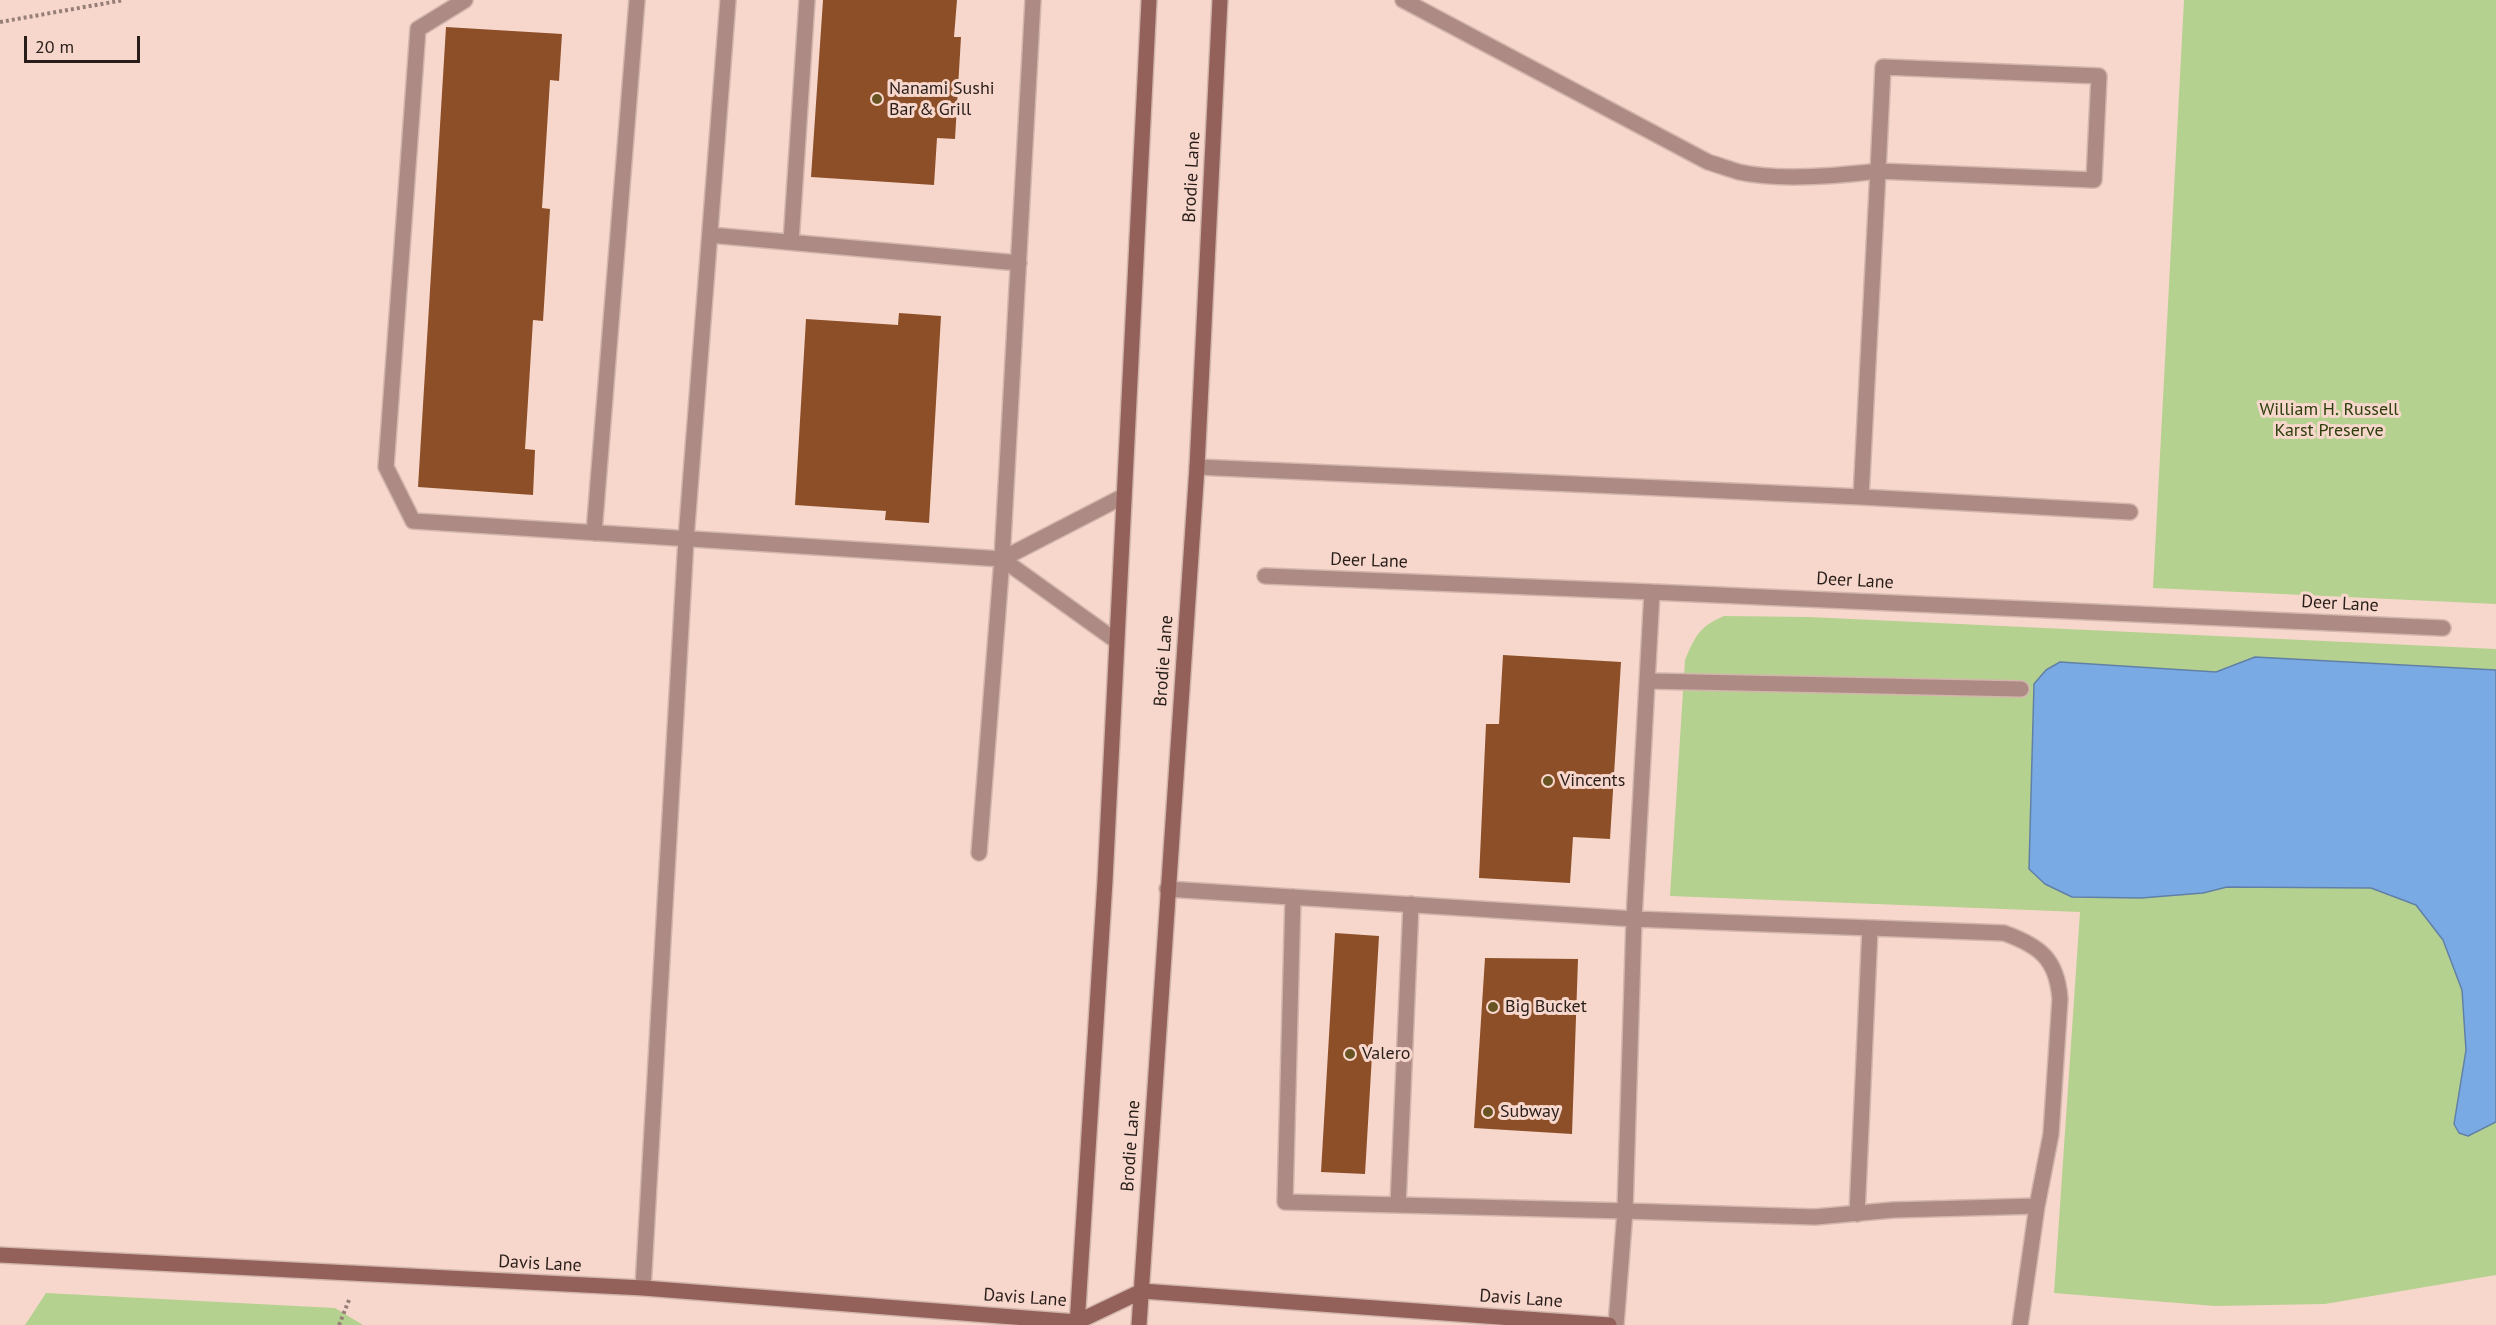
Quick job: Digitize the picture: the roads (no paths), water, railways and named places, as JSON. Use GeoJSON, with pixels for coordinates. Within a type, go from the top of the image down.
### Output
{"type":"FeatureCollection","features":[{"type":"Feature","properties":{"kind":"main road"},"geometry":{"type":"LineString","coordinates":[[1079,1324],[1105,881],[1115,640],[1149,0]]}},
{"type":"Feature","properties":{"kind":"main road","name":"Brodie Lane"},"geometry":{"type":"LineString","coordinates":[[1139,1325],[1197,467],[1220,0]]}},
{"type":"Feature","properties":{"kind":"main road","name":"Davis Lane"},"geometry":{"type":"LineString","coordinates":[[0,1255],[643,1288],[1079,1324],[1142,1291],[1609,1325]]}},
{"type":"Feature","properties":{"kind":"lane"},"geometry":{"type":"LineString","coordinates":[[465,0],[418,29],[386,467],[413,521],[1002,560],[1124,496]]}},
{"type":"Feature","properties":{"kind":"lane"},"geometry":{"type":"LineString","coordinates":[[594,533],[637,0]]}},
{"type":"Feature","properties":{"kind":"lane"},"geometry":{"type":"LineString","coordinates":[[643,1288],[686,539],[728,0]]}},
{"type":"Feature","properties":{"kind":"lane"},"geometry":{"type":"LineString","coordinates":[[791,242],[807,0]]}},
{"type":"Feature","properties":{"kind":"lane"},"geometry":{"type":"LineString","coordinates":[[979,853],[1002,560],[1033,0]]}},
{"type":"Feature","properties":{"kind":"lane"},"geometry":{"type":"LineString","coordinates":[[1403,0],[1708,162],[1741,172],[1787,176],[1839,175],[1878,171],[2094,180],[2099,76],[1883,67],[1878,171],[1861,497]]}},
{"type":"Feature","properties":{"kind":"lane"},"geometry":{"type":"LineString","coordinates":[[710,235],[1019,263]]}},
{"type":"Feature","properties":{"kind":"lane"},"geometry":{"type":"LineString","coordinates":[[1197,467],[1861,497],[2130,512]]}},
{"type":"Feature","properties":{"kind":"lane"},"geometry":{"type":"LineString","coordinates":[[1002,560],[1115,640]]}},
{"type":"Feature","properties":{"kind":"lane","name":"Deer Lane"},"geometry":{"type":"LineString","coordinates":[[1265,576],[2443,628]]}},
{"type":"Feature","properties":{"kind":"lane"},"geometry":{"type":"LineString","coordinates":[[1616,1325],[1625,1211],[1634,919],[1652,592]]}},
{"type":"Feature","properties":{"kind":"lane"},"geometry":{"type":"LineString","coordinates":[[1648,681],[2021,689]]}},
{"type":"Feature","properties":{"kind":"lane"},"geometry":{"type":"LineString","coordinates":[[1167,889],[1634,919],[2004,933],[2027,941],[2046,957],[2058,977],[2060,999],[2051,1134],[2037,1206],[2020,1325]]}},
{"type":"Feature","properties":{"kind":"lane"},"geometry":{"type":"LineString","coordinates":[[1293,897],[1286,1202],[1815,1217],[1893,1210],[2037,1206]]}},
{"type":"Feature","properties":{"kind":"lane"},"geometry":{"type":"LineString","coordinates":[[1398,1205],[1411,904]]}},
{"type":"Feature","properties":{"kind":"lane"},"geometry":{"type":"LineString","coordinates":[[1857,1214],[1870,928]]}},
{"type":"Feature","properties":{"kind":"water"},"geometry":{"type":"Polygon","coordinates":[[[2255,657],[2496,670],[2496,1122],[2468,1136],[2459,1133],[2454,1124],[2466,1050],[2462,990],[2443,940],[2416,905],[2371,888],[2227,887],[2203,893],[2141,898],[2072,897],[2045,884],[2029,869],[2034,684],[2046,670],[2060,662],[2216,672],[2255,657]]]}},
{"type":"Feature","properties":{"kind":"place","name":"Nanami Sushi Bar & Grill"},"geometry":{"type":"Point","coordinates":[877,99]}},
{"type":"Feature","properties":{"kind":"place","name":"Vincents"},"geometry":{"type":"Point","coordinates":[1548,781]}},
{"type":"Feature","properties":{"kind":"place","name":"Big Bucket"},"geometry":{"type":"Point","coordinates":[1493,1007]}},
{"type":"Feature","properties":{"kind":"place","name":"Valero"},"geometry":{"type":"Point","coordinates":[1350,1054]}},
{"type":"Feature","properties":{"kind":"place","name":"Subway"},"geometry":{"type":"Point","coordinates":[1488,1112]}},
{"type":"Feature","properties":{"kind":"park label","name":"William H. Russell Karst Preserve"},"geometry":{"type":"Point","coordinates":[2329,420]}}]}
